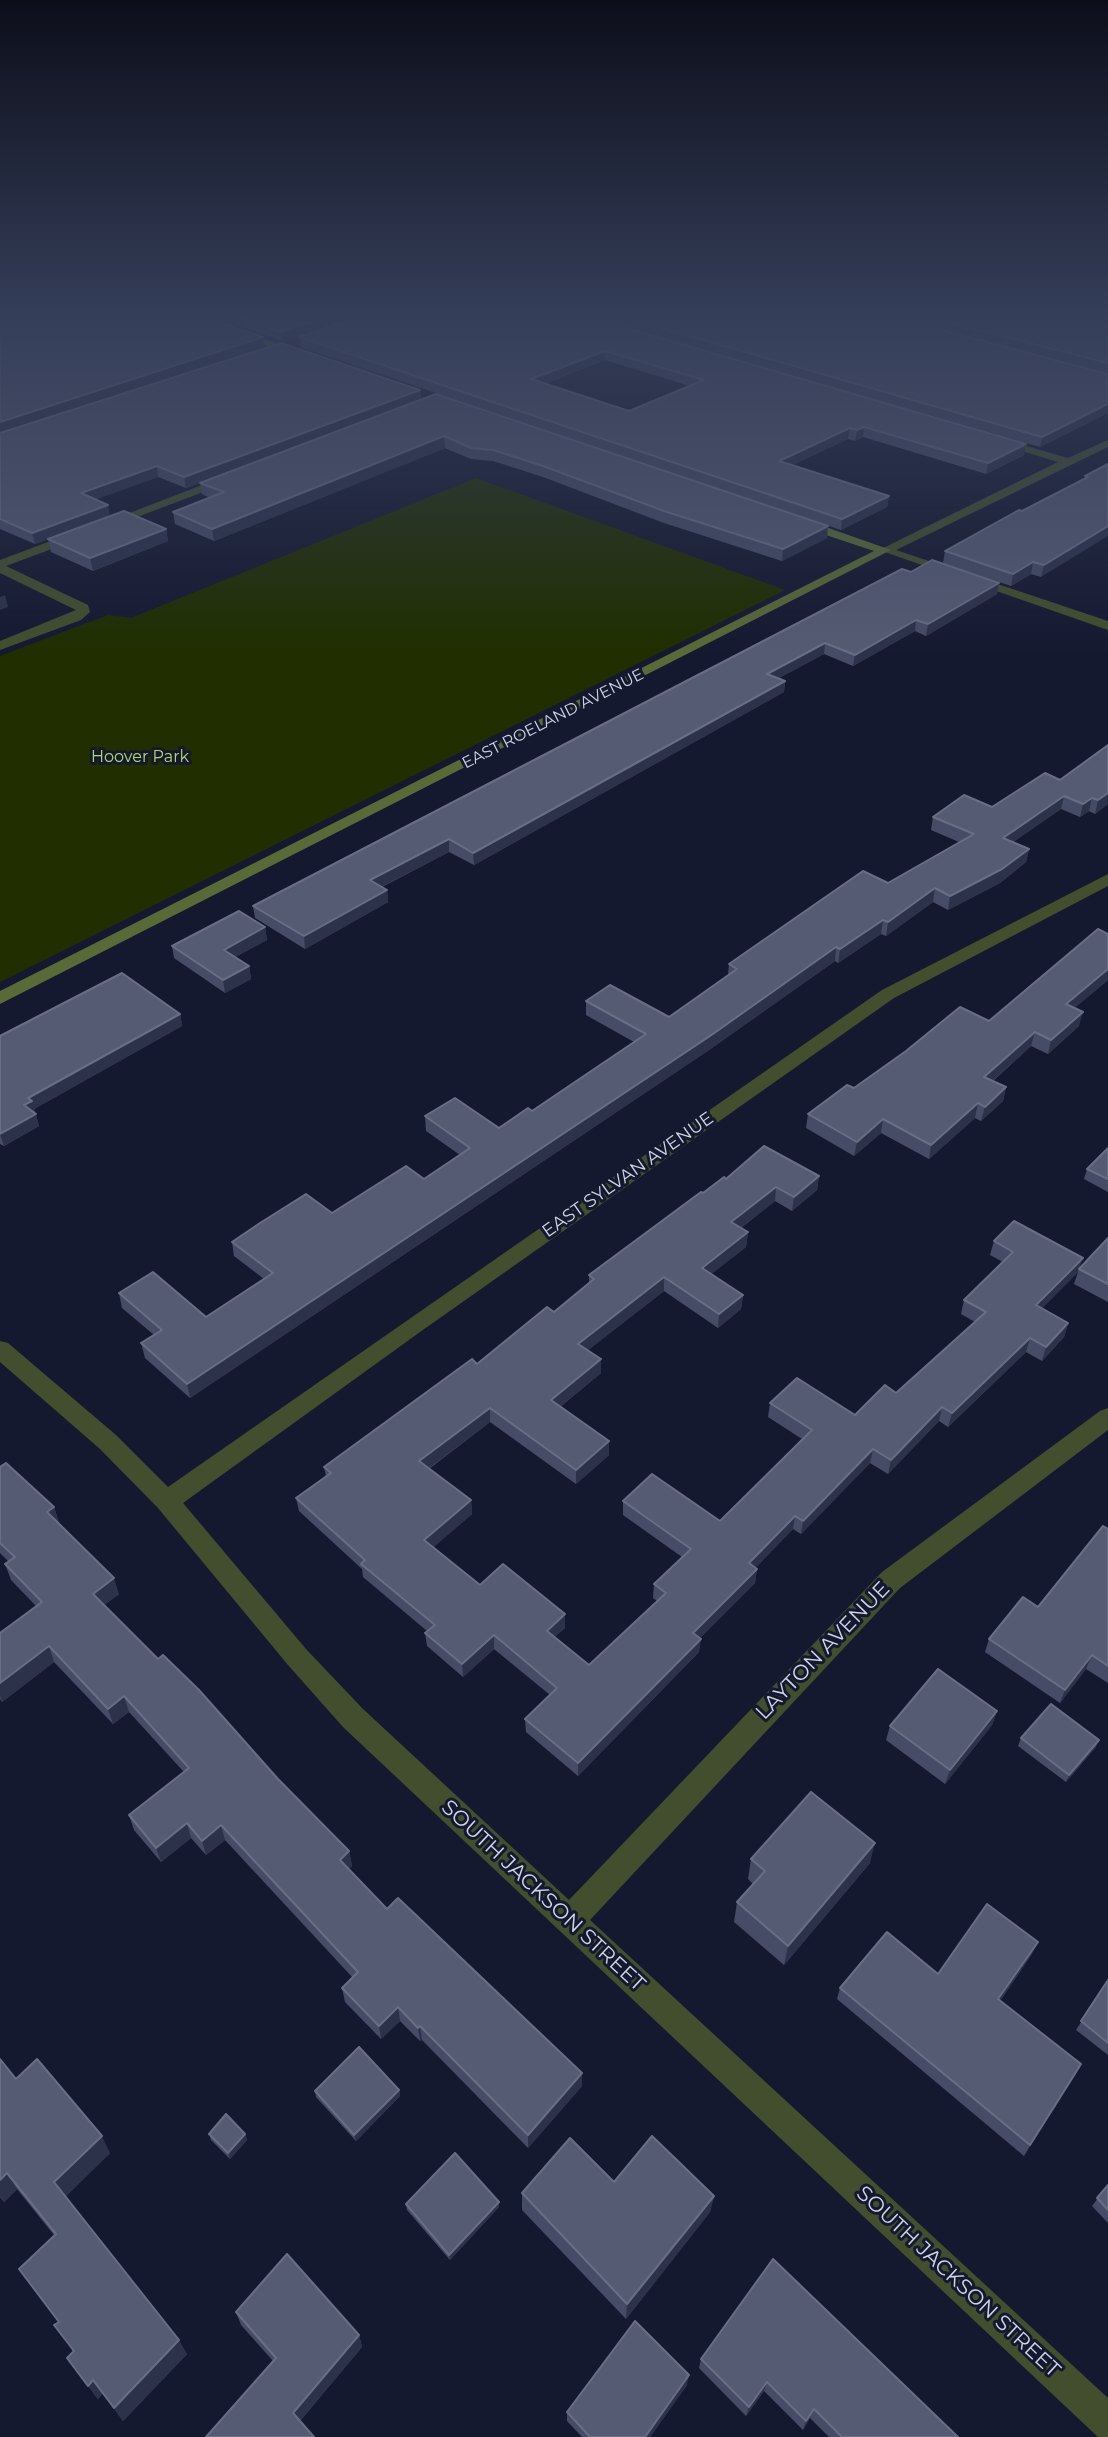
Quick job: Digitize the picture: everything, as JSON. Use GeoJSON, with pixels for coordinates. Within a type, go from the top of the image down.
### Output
{"type":"FeatureCollection","features":[{"type":"Feature","properties":{"kind":"street"},"geometry":{"type":"LineString","coordinates":[[982,436],[1069,462]]}},
{"type":"Feature","properties":{"kind":"street","name":"EAST ROELAND AVENUE"},"geometry":{"type":"LineString","coordinates":[[0,998],[886,550],[1108,443]]}},
{"type":"Feature","properties":{"kind":"street"},"geometry":{"type":"LineString","coordinates":[[0,566],[243,473]]}},
{"type":"Feature","properties":{"kind":"street"},"geometry":{"type":"LineString","coordinates":[[782,516],[1108,626]]}},
{"type":"Feature","properties":{"kind":"street"},"geometry":{"type":"LineString","coordinates":[[0,566],[83,608],[83,612],[0,646]]}},
{"type":"Feature","properties":{"kind":"street","name":"EAST SYLVAN AVENUE"},"geometry":{"type":"LineString","coordinates":[[167,1501],[412,1326],[912,979],[1108,879]]}},
{"type":"Feature","properties":{"kind":"street","name":"SOUTH JACKSON STREET"},"geometry":{"type":"LineString","coordinates":[[0,1349],[108,1442],[167,1501],[297,1657],[354,1718],[524,1880],[1108,2423]]}},
{"type":"Feature","properties":{"kind":"street","name":"LAYTON AVENUE"},"geometry":{"type":"LineString","coordinates":[[570,1920],[891,1580],[1108,1417]]}},
{"type":"Feature","properties":{"kind":"green space","name":"Hoover Park"},"geometry":{"type":"Polygon","coordinates":[[[476,478],[785,590],[0,982],[0,656],[108,615],[131,618],[476,478]]]}},
{"type":"Feature","properties":{"kind":"building"},"geometry":{"type":"Polygon","coordinates":[[[23,426],[323,426],[184,477],[157,466],[81,493],[108,505],[32,533],[0,519],[0,433],[23,426]]]}},
{"type":"Feature","properties":{"kind":"building"},"geometry":{"type":"Polygon","coordinates":[[[352,426],[530,426],[828,526],[783,549],[664,511],[543,466],[493,450],[471,448],[444,436],[212,529],[173,512],[224,492],[200,483],[352,426]]]}},
{"type":"Feature","properties":{"kind":"building"},"geometry":{"type":"Polygon","coordinates":[[[564,426],[963,426],[1026,444],[988,463],[864,427],[857,430],[850,428],[779,461],[889,496],[842,519],[564,426]]]}},
{"type":"Feature","properties":{"kind":"building"},"geometry":{"type":"Polygon","coordinates":[[[1003,426],[1065,426],[1042,437],[1003,426]]]}},
{"type":"Feature","properties":{"kind":"building"},"geometry":{"type":"Polygon","coordinates":[[[1108,464],[1108,526],[1044,565],[1033,562],[1013,574],[945,551],[1019,510],[1022,511],[1088,477],[1085,476],[1108,464]]]}},
{"type":"Feature","properties":{"kind":"building"},"geometry":{"type":"Polygon","coordinates":[[[124,511],[166,529],[90,558],[48,539],[124,511]]]}},
{"type":"Feature","properties":{"kind":"building"},"geometry":{"type":"Polygon","coordinates":[[[932,560],[999,583],[928,624],[916,620],[855,655],[825,643],[767,674],[785,681],[473,853],[449,839],[370,880],[387,890],[304,936],[253,906],[902,569],[911,572],[932,560]]]}},
{"type":"Feature","properties":{"kind":"building"},"geometry":{"type":"Polygon","coordinates":[[[1108,745],[1108,793],[1098,800],[1092,798],[1083,804],[1064,796],[1003,838],[1029,849],[1002,869],[950,896],[935,888],[888,922],[883,920],[840,949],[836,947],[710,1036],[187,1384],[141,1343],[162,1330],[119,1293],[153,1272],[206,1317],[273,1273],[232,1242],[260,1223],[306,1194],[332,1213],[406,1166],[424,1179],[470,1148],[425,1116],[455,1098],[499,1128],[528,1108],[532,1111],[646,1034],[586,1001],[610,985],[669,1017],[737,969],[729,964],[863,871],[888,883],[974,834],[933,817],[964,795],[992,807],[1045,773],[1060,780],[1108,745]]]}},
{"type":"Feature","properties":{"kind":"building"},"geometry":{"type":"Polygon","coordinates":[[[239,911],[265,927],[224,950],[249,966],[223,980],[172,946],[239,911]]]}},
{"type":"Feature","properties":{"kind":"building"},"geometry":{"type":"Polygon","coordinates":[[[1098,929],[1108,934],[1108,969],[1066,1004],[1083,1012],[1051,1040],[1035,1032],[984,1077],[1006,1087],[985,1107],[978,1103],[931,1145],[883,1119],[857,1142],[808,1114],[847,1085],[854,1088],[906,1051],[960,1007],[989,1021],[1098,929]]]}},
{"type":"Feature","properties":{"kind":"building"},"geometry":{"type":"Polygon","coordinates":[[[122,973],[180,1014],[28,1098],[32,1101],[24,1105],[36,1114],[0,1134],[0,1036],[122,973]]]}},
{"type":"Feature","properties":{"kind":"building"},"geometry":{"type":"Polygon","coordinates":[[[764,1146],[819,1176],[794,1197],[776,1187],[731,1222],[748,1232],[702,1268],[743,1295],[719,1314],[664,1277],[578,1344],[601,1359],[551,1400],[609,1441],[576,1470],[490,1408],[419,1461],[471,1500],[424,1540],[480,1585],[503,1564],[565,1614],[547,1631],[589,1665],[666,1593],[654,1584],[691,1549],[623,1501],[652,1474],[720,1521],[812,1430],[770,1403],[797,1378],[855,1415],[885,1385],[896,1393],[986,1312],[964,1300],[1013,1252],[994,1241],[1014,1221],[1083,1258],[1036,1305],[1068,1323],[1046,1347],[1030,1338],[952,1413],[942,1407],[891,1460],[873,1449],[803,1521],[795,1516],[749,1563],[757,1569],[693,1633],[701,1639],[578,1763],[525,1719],[557,1688],[494,1635],[462,1664],[425,1633],[435,1625],[361,1564],[365,1560],[296,1498],[331,1473],[324,1467],[472,1359],[477,1364],[547,1307],[554,1312],[594,1279],[589,1275],[701,1192],[724,1177],[726,1179],[764,1146]]]}},
{"type":"Feature","properties":{"kind":"building"},"geometry":{"type":"Polygon","coordinates":[[[1108,1148],[1108,1179],[1087,1169],[1108,1148]]]}},
{"type":"Feature","properties":{"kind":"building"},"geometry":{"type":"Polygon","coordinates":[[[1108,1238],[1108,1284],[1079,1269],[1108,1238]]]}},
{"type":"Feature","properties":{"kind":"building"},"geometry":{"type":"Polygon","coordinates":[[[6,1463],[54,1507],[47,1512],[114,1578],[93,1594],[158,1659],[163,1655],[199,1690],[278,1779],[349,1851],[340,1860],[387,1909],[398,1898],[582,2073],[528,2135],[398,2007],[379,2026],[342,1988],[358,1972],[221,1825],[202,1841],[187,1823],[156,1848],[129,1815],[189,1768],[124,1696],[108,1709],[49,1646],[0,1683],[0,1633],[42,1602],[5,1564],[15,1557],[0,1543],[0,1467],[6,1463]]]}},
{"type":"Feature","properties":{"kind":"building"},"geometry":{"type":"Polygon","coordinates":[[[1103,1526],[1108,1529],[1108,1666],[1092,1655],[1065,1690],[989,1639],[1023,1597],[1038,1607],[1103,1526]]]}},
{"type":"Feature","properties":{"kind":"building"},"geometry":{"type":"Polygon","coordinates":[[[938,1669],[997,1711],[950,1770],[890,1726],[938,1669]]]}},
{"type":"Feature","properties":{"kind":"building"},"geometry":{"type":"Polygon","coordinates":[[[1051,1704],[1099,1740],[1069,1775],[1021,1738],[1051,1704]]]}},
{"type":"Feature","properties":{"kind":"building"},"geometry":{"type":"Polygon","coordinates":[[[811,1792],[875,1843],[788,1946],[737,1902],[765,1871],[751,1859],[811,1792]]]}},
{"type":"Feature","properties":{"kind":"building"},"geometry":{"type":"Polygon","coordinates":[[[987,1904],[1038,1942],[998,1999],[1081,2064],[1030,2145],[840,1988],[887,1932],[938,1974],[987,1904]]]}},
{"type":"Feature","properties":{"kind":"building"},"geometry":{"type":"Polygon","coordinates":[[[1108,1980],[1108,2043],[1081,2021],[1108,1980]]]}},
{"type":"Feature","properties":{"kind":"building"},"geometry":{"type":"Polygon","coordinates":[[[359,2047],[399,2090],[354,2135],[315,2091],[359,2047]]]}},
{"type":"Feature","properties":{"kind":"building"},"geometry":{"type":"Polygon","coordinates":[[[0,2059],[16,2079],[37,2059],[102,2136],[54,2182],[179,2340],[114,2408],[93,2380],[88,2386],[67,2358],[74,2351],[54,2325],[59,2322],[19,2269],[56,2234],[7,2173],[0,2180],[0,2059]]]}},
{"type":"Feature","properties":{"kind":"building"},"geometry":{"type":"Polygon","coordinates":[[[226,2114],[245,2134],[228,2153],[209,2134],[226,2114]]]}},
{"type":"Feature","properties":{"kind":"building"},"geometry":{"type":"Polygon","coordinates":[[[652,2136],[714,2196],[627,2304],[522,2193],[570,2138],[614,2182],[652,2136]]]}},
{"type":"Feature","properties":{"kind":"building"},"geometry":{"type":"Polygon","coordinates":[[[455,2153],[499,2202],[449,2255],[406,2204],[455,2153]]]}},
{"type":"Feature","properties":{"kind":"building"},"geometry":{"type":"Polygon","coordinates":[[[1108,2185],[1108,2210],[1097,2198],[1108,2185]]]}},
{"type":"Feature","properties":{"kind":"building"},"geometry":{"type":"Polygon","coordinates":[[[287,2254],[359,2335],[293,2413],[314,2437],[206,2437],[276,2358],[236,2312],[287,2254]]]}},
{"type":"Feature","properties":{"kind":"building"},"geometry":{"type":"Polygon","coordinates":[[[773,2259],[958,2437],[842,2437],[814,2409],[806,2421],[767,2382],[749,2407],[701,2359],[773,2259]]]}},
{"type":"Feature","properties":{"kind":"building"},"geometry":{"type":"Polygon","coordinates":[[[635,2321],[689,2375],[645,2437],[590,2437],[567,2412],[635,2321]]]}}]}
